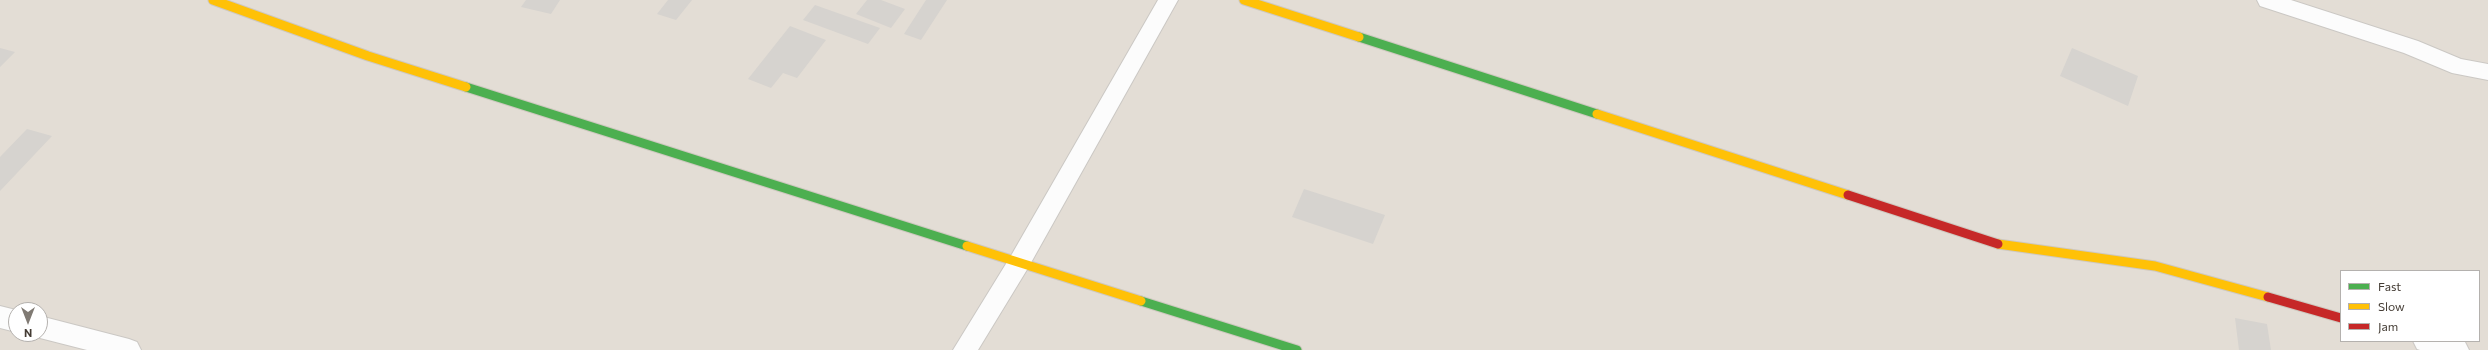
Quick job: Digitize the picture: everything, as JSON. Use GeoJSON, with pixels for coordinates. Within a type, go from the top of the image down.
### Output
{"type":"FeatureCollection","features":[{"type":"Feature","properties":{"kind":"street"},"geometry":{"type":"LineString","coordinates":[[213,0],[368,56],[1298,350]]}},
{"type":"Feature","properties":{"kind":"street"},"geometry":{"type":"LineString","coordinates":[[964,350],[1020,261],[1168,0]]}},
{"type":"Feature","properties":{"kind":"street"},"geometry":{"type":"LineString","coordinates":[[1244,0],[2007,247],[2155,266],[2340,318]]}},
{"type":"Feature","properties":{"kind":"street"},"geometry":{"type":"LineString","coordinates":[[2267,0],[2411,47],[2459,67],[2488,72]]}},
{"type":"Feature","properties":{"kind":"street"},"geometry":{"type":"LineString","coordinates":[[48,329],[129,350]]}},
{"type":"Feature","properties":{"kind":"street"},"geometry":{"type":"LineString","coordinates":[[2429,342],[2457,350]]}},
{"type":"Feature","properties":{"kind":"shaded area"},"geometry":{"type":"Polygon","coordinates":[[[0,0],[2488,0],[2488,350],[0,350],[0,0]]]}},
{"type":"Feature","properties":{"kind":"building"},"geometry":{"type":"Polygon","coordinates":[[[526,0],[560,0],[551,14],[521,7],[526,0]]]}},
{"type":"Feature","properties":{"kind":"building"},"geometry":{"type":"Polygon","coordinates":[[[668,0],[692,0],[676,20],[657,14],[668,0]]]}},
{"type":"Feature","properties":{"kind":"building"},"geometry":{"type":"Polygon","coordinates":[[[867,0],[881,0],[905,9],[891,28],[856,14],[867,0]]]}},
{"type":"Feature","properties":{"kind":"building"},"geometry":{"type":"Polygon","coordinates":[[[926,0],[947,0],[921,40],[904,34],[926,0]]]}},
{"type":"Feature","properties":{"kind":"building"},"geometry":{"type":"Polygon","coordinates":[[[815,5],[880,28],[868,44],[803,20],[815,5]]]}},
{"type":"Feature","properties":{"kind":"building"},"geometry":{"type":"Polygon","coordinates":[[[790,26],[826,40],[797,78],[783,73],[771,88],[748,79],[790,26]]]}},
{"type":"Feature","properties":{"kind":"building"},"geometry":{"type":"Polygon","coordinates":[[[0,48],[15,52],[0,67],[0,48]]]}},
{"type":"Feature","properties":{"kind":"building"},"geometry":{"type":"Polygon","coordinates":[[[2072,48],[2138,76],[2128,106],[2060,76],[2072,48]]]}},
{"type":"Feature","properties":{"kind":"building"},"geometry":{"type":"Polygon","coordinates":[[[27,129],[52,136],[0,191],[0,157],[27,129]]]}},
{"type":"Feature","properties":{"kind":"building"},"geometry":{"type":"Polygon","coordinates":[[[1304,189],[1385,215],[1373,244],[1292,217],[1304,189]]]}},
{"type":"Feature","properties":{"kind":"building"},"geometry":{"type":"Polygon","coordinates":[[[2235,318],[2267,324],[2271,350],[2239,350],[2235,318]]]}},
{"type":"Feature","properties":{"kind":"traffic: fast"},"geometry":{"type":"LineString","coordinates":[[1359,37],[1597,114]]}},
{"type":"Feature","properties":{"kind":"traffic: fast"},"geometry":{"type":"LineString","coordinates":[[466,87],[967,246]]}},
{"type":"Feature","properties":{"kind":"traffic: fast"},"geometry":{"type":"LineString","coordinates":[[1141,301],[1297,350]]}},
{"type":"Feature","properties":{"kind":"traffic: slow"},"geometry":{"type":"LineString","coordinates":[[213,0],[368,56],[466,87]]}},
{"type":"Feature","properties":{"kind":"traffic: slow"},"geometry":{"type":"LineString","coordinates":[[1244,0],[1359,37]]}},
{"type":"Feature","properties":{"kind":"traffic: slow"},"geometry":{"type":"LineString","coordinates":[[1597,114],[1848,195]]}},
{"type":"Feature","properties":{"kind":"traffic: slow"},"geometry":{"type":"LineString","coordinates":[[1998,244],[2155,266],[2268,297]]}},
{"type":"Feature","properties":{"kind":"traffic: slow"},"geometry":{"type":"LineString","coordinates":[[967,246],[1141,301]]}},
{"type":"Feature","properties":{"kind":"traffic: jam"},"geometry":{"type":"LineString","coordinates":[[1848,195],[1998,244]]}},
{"type":"Feature","properties":{"kind":"traffic: jam"},"geometry":{"type":"LineString","coordinates":[[2268,297],[2340,318]]}}]}
